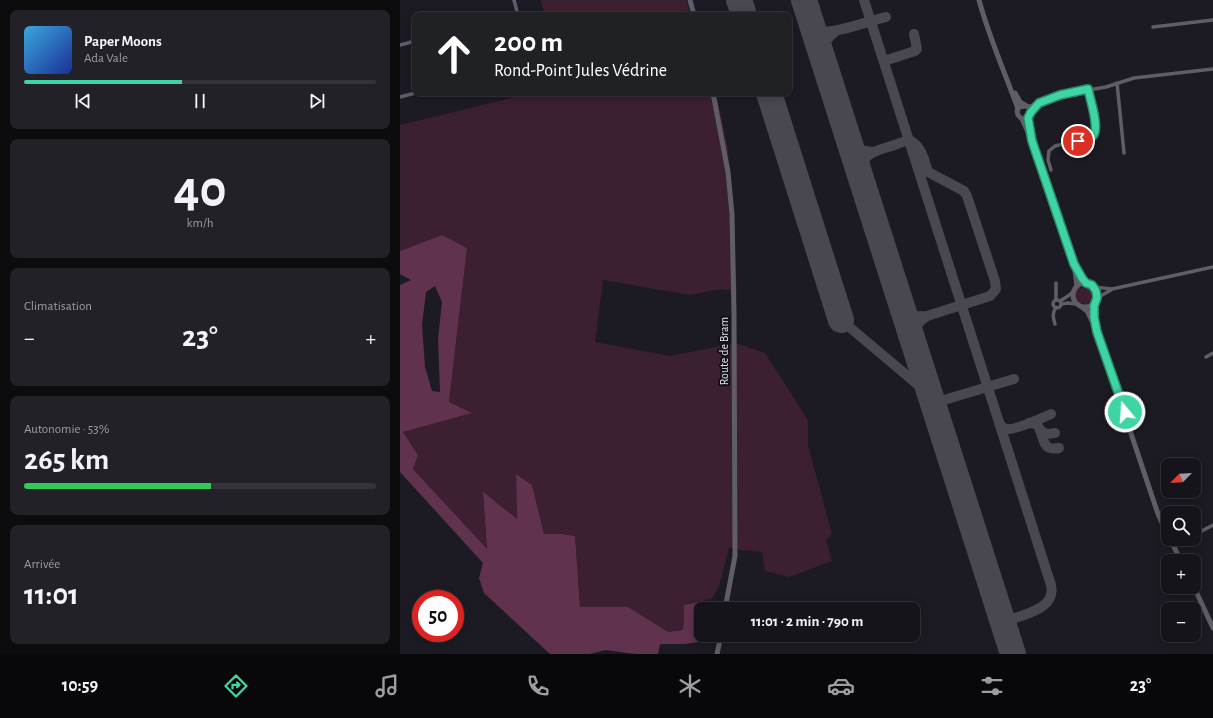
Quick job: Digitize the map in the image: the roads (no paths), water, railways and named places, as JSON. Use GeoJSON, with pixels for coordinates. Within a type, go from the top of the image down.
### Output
{"type":"FeatureCollection","features":[{"type":"Feature","properties":{"kind":"main road"},"geometry":{"type":"LineString","coordinates":[[690,0],[693,12]]}},
{"type":"Feature","properties":{"kind":"main road"},"geometry":{"type":"LineString","coordinates":[[979,0],[983,16],[1018,109],[1018,115],[1022,119],[1032,141],[1074,264],[1082,278],[1086,283],[1092,285],[1097,294],[1094,306],[1094,317],[1097,332]]}},
{"type":"Feature","properties":{"kind":"main road"},"geometry":{"type":"LineString","coordinates":[[1009,84],[1020,102],[1027,106],[1031,112],[1028,118],[1032,141]]}},
{"type":"Feature","properties":{"kind":"main road","name":"Route de Bram"},"geometry":{"type":"LineString","coordinates":[[714,96],[728,172],[732,214],[735,556],[726,602]]}},
{"type":"Feature","properties":{"kind":"main road"},"geometry":{"type":"LineString","coordinates":[[1018,109],[1021,106],[1027,106]]}},
{"type":"Feature","properties":{"kind":"main road"},"geometry":{"type":"LineString","coordinates":[[1022,119],[1028,118]]}},
{"type":"Feature","properties":{"kind":"main road"},"geometry":{"type":"LineString","coordinates":[[1074,264],[1077,286],[1074,291],[1073,298],[1076,304],[1087,311],[1097,332],[1161,521]]}},
{"type":"Feature","properties":{"kind":"main road"},"geometry":{"type":"LineString","coordinates":[[1077,286],[1086,283]]}},
{"type":"Feature","properties":{"kind":"main road"},"geometry":{"type":"LineString","coordinates":[[1083,308],[1089,307],[1096,301]]}},
{"type":"Feature","properties":{"kind":"main road"},"geometry":{"type":"LineString","coordinates":[[1197,594],[1213,628]]}},
{"type":"Feature","properties":{"kind":"main road"},"geometry":{"type":"LineString","coordinates":[[717,654],[720,642]]}},
{"type":"Feature","properties":{"kind":"street"},"geometry":{"type":"LineString","coordinates":[[514,0],[517,12]]}},
{"type":"Feature","properties":{"kind":"street"},"geometry":{"type":"LineString","coordinates":[[1153,27],[1213,20]]}},
{"type":"Feature","properties":{"kind":"street"},"geometry":{"type":"LineString","coordinates":[[400,44],[412,42]]}},
{"type":"Feature","properties":{"kind":"street"},"geometry":{"type":"LineString","coordinates":[[1027,106],[1060,95],[1106,87],[1134,78],[1213,69]]}},
{"type":"Feature","properties":{"kind":"street"},"geometry":{"type":"LineString","coordinates":[[1117,83],[1124,153]]}},
{"type":"Feature","properties":{"kind":"street"},"geometry":{"type":"LineString","coordinates":[[1051,170],[1048,160],[1049,151],[1055,146],[1090,138],[1094,135],[1096,128],[1088,89]]}},
{"type":"Feature","properties":{"kind":"street"},"geometry":{"type":"LineString","coordinates":[[400,97],[412,94]]}},
{"type":"Feature","properties":{"kind":"street"},"geometry":{"type":"LineString","coordinates":[[1031,112],[1039,103]]}},
{"type":"Feature","properties":{"kind":"street"},"geometry":{"type":"LineString","coordinates":[[1094,288],[1112,289],[1213,267]]}},
{"type":"Feature","properties":{"kind":"street"},"geometry":{"type":"LineString","coordinates":[[1055,324],[1053,312],[1056,307],[1059,307],[1056,283]]}},
{"type":"Feature","properties":{"kind":"street"},"geometry":{"type":"LineString","coordinates":[[1096,301],[1112,289]]}},
{"type":"Feature","properties":{"kind":"street"},"geometry":{"type":"LineString","coordinates":[[1059,302],[1074,291]]}},
{"type":"Feature","properties":{"kind":"street"},"geometry":{"type":"LineString","coordinates":[[1056,307],[1053,303],[1059,302],[1076,304]]}},
{"type":"Feature","properties":{"kind":"street"},"geometry":{"type":"LineString","coordinates":[[1206,357],[1213,353]]}},
{"type":"Feature","properties":{"kind":"street"},"geometry":{"type":"LineString","coordinates":[[1201,531],[1213,524]]}}]}
